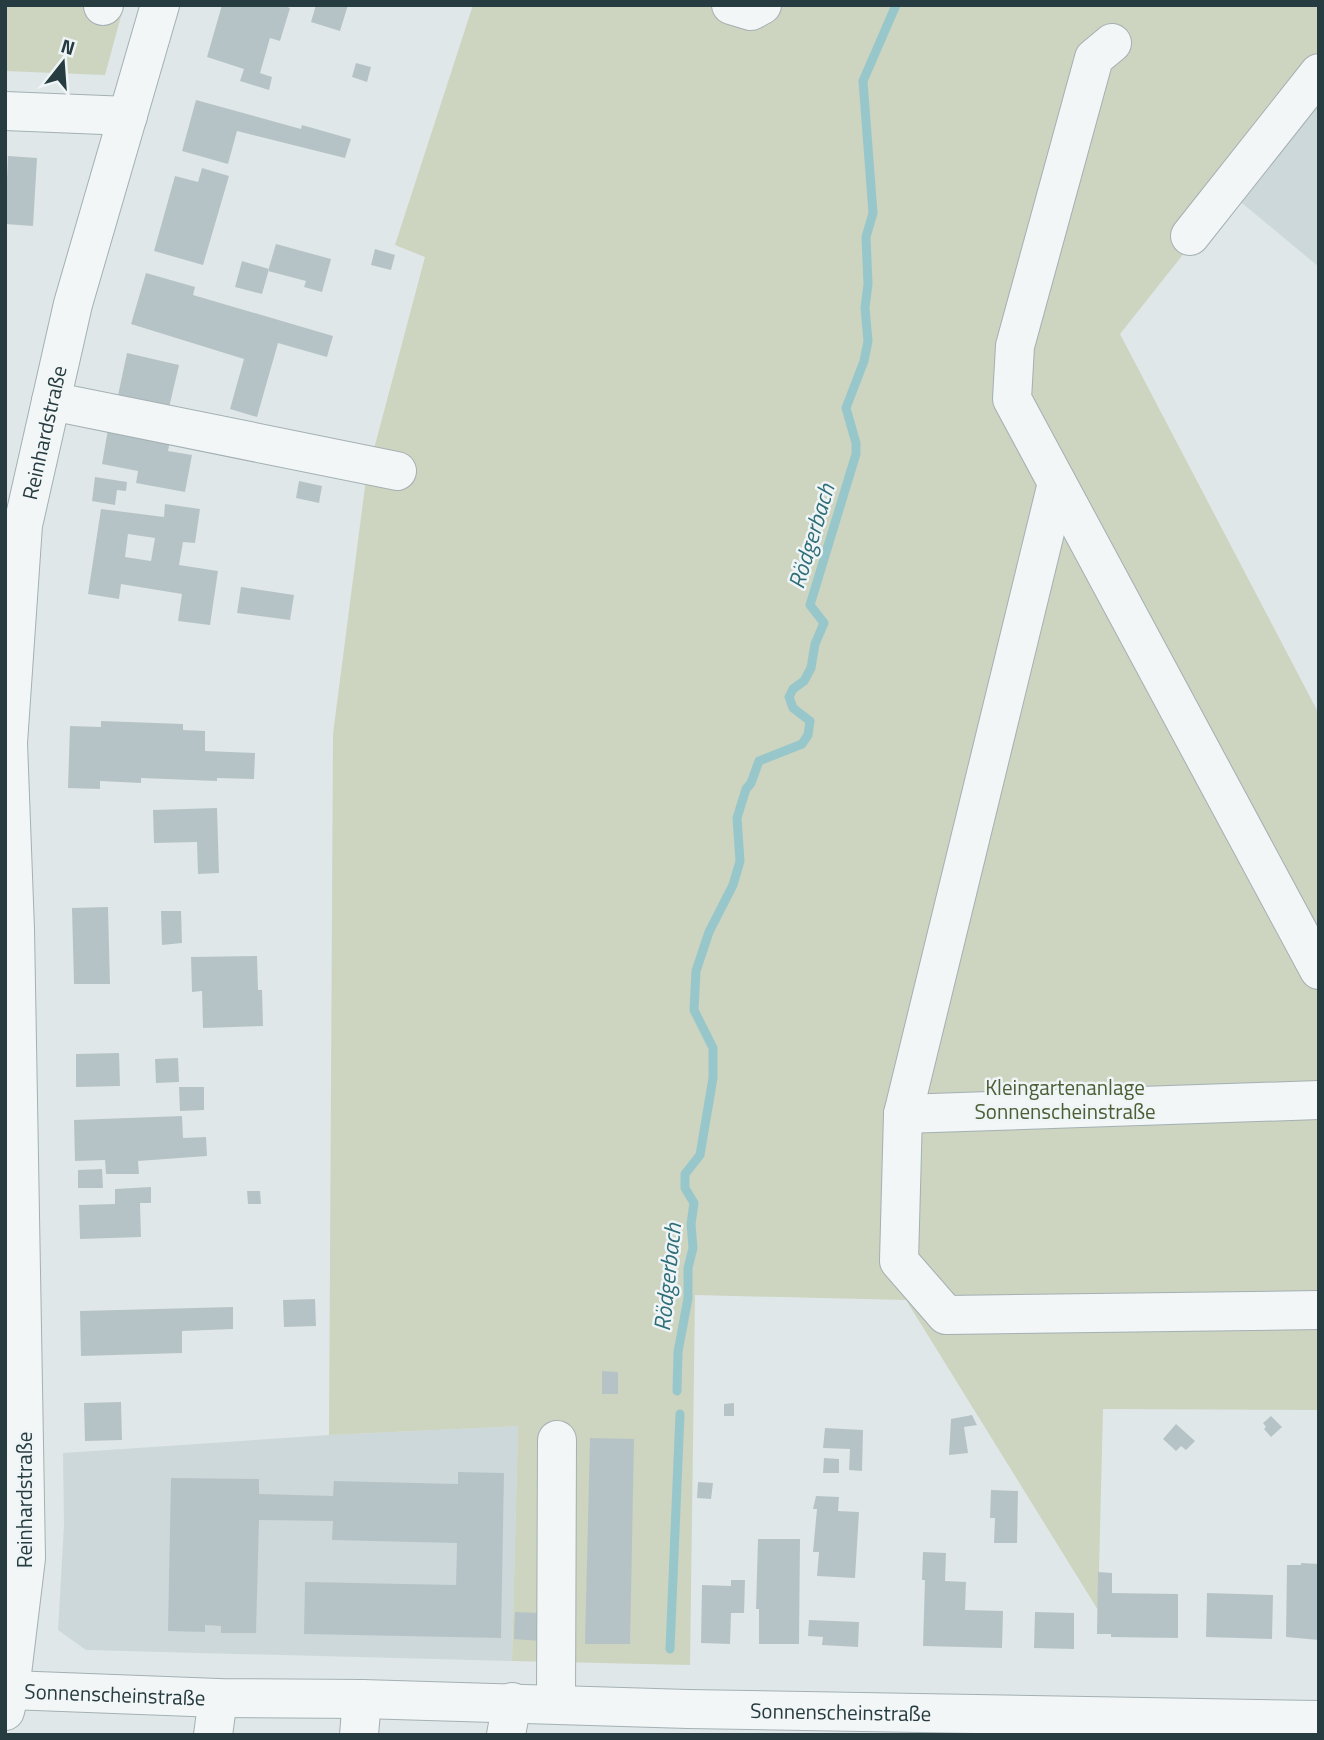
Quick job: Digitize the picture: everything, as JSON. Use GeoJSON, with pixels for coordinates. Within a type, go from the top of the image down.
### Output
{"type":"FeatureCollection","features":[{"type":"Feature","properties":{"kind":"street","name":"Reinhardstraße"},"geometry":{"type":"LineString","coordinates":[[8,1701],[26,1558],[10,929],[8,743],[14,526],[51,401],[73,304],[160,5]]}},
{"type":"Feature","properties":{"kind":"street"},"geometry":{"type":"LineString","coordinates":[[731,5],[751,11],[762,5]]}},
{"type":"Feature","properties":{"kind":"street"},"geometry":{"type":"LineString","coordinates":[[1112,43],[1094,58],[1014,346],[1012,400],[1319,970]]}},
{"type":"Feature","properties":{"kind":"street"},"geometry":{"type":"LineString","coordinates":[[1190,236],[1319,73]]}},
{"type":"Feature","properties":{"kind":"street"},"geometry":{"type":"LineString","coordinates":[[5,111],[128,116]]}},
{"type":"Feature","properties":{"kind":"street"},"geometry":{"type":"LineString","coordinates":[[51,401],[397,471]]}},
{"type":"Feature","properties":{"kind":"street"},"geometry":{"type":"LineString","coordinates":[[1057,483],[903,1114],[899,1261],[946,1315],[1319,1310]]}},
{"type":"Feature","properties":{"kind":"street"},"geometry":{"type":"LineString","coordinates":[[903,1114],[1319,1100]]}},
{"type":"Feature","properties":{"kind":"street"},"geometry":{"type":"LineString","coordinates":[[556,1703],[557,1440]]}},
{"type":"Feature","properties":{"kind":"street","name":"Sonnenscheinstraße"},"geometry":{"type":"LineString","coordinates":[[8,1701],[216,1717],[509,1718],[556,1703],[687,1722],[1319,1720]]}},
{"type":"Feature","properties":{"kind":"shaded area"},"geometry":{"type":"Polygon","coordinates":[[[1319,92],[1319,267],[1231,194],[1319,92]]]}},
{"type":"Feature","properties":{"kind":"shaded area"},"geometry":{"type":"Polygon","coordinates":[[[518,1426],[512,1661],[86,1650],[58,1630],[64,1525],[63,1453],[329,1435],[518,1426]]]}},
{"type":"Feature","properties":{"kind":"green space"},"geometry":{"type":"Polygon","coordinates":[[[5,5],[124,5],[105,75],[5,71],[5,5]]]}},
{"type":"Feature","properties":{"kind":"green space","name":"Kleingartenanlage Sonnenscheinstraße"},"geometry":{"type":"Polygon","coordinates":[[[473,5],[1319,5],[1319,92],[1231,194],[1120,334],[1319,714],[1319,1410],[1103,1409],[1098,1610],[906,1300],[695,1295],[690,1665],[512,1661],[518,1426],[329,1435],[333,734],[366,479],[425,257],[395,245],[473,5]]]}},
{"type":"Feature","properties":{"kind":"building"},"geometry":{"type":"Polygon","coordinates":[[[222,5],[281,5],[290,8],[280,41],[270,38],[260,73],[272,77],[269,90],[240,81],[244,69],[207,57],[222,5]]]}},
{"type":"Feature","properties":{"kind":"building"},"geometry":{"type":"Polygon","coordinates":[[[316,5],[348,5],[340,31],[311,22],[316,5]]]}},
{"type":"Feature","properties":{"kind":"building"},"geometry":{"type":"Polygon","coordinates":[[[356,63],[371,67],[367,82],[352,77],[356,63]]]}},
{"type":"Feature","properties":{"kind":"building"},"geometry":{"type":"Polygon","coordinates":[[[196,100],[301,129],[302,125],[351,139],[345,158],[237,131],[228,164],[182,151],[196,100]]]}},
{"type":"Feature","properties":{"kind":"building"},"geometry":{"type":"Polygon","coordinates":[[[8,156],[37,158],[33,226],[5,224],[8,156]]]}},
{"type":"Feature","properties":{"kind":"building"},"geometry":{"type":"Polygon","coordinates":[[[202,168],[229,176],[203,265],[154,251],[175,176],[198,182],[202,168]]]}},
{"type":"Feature","properties":{"kind":"building"},"geometry":{"type":"Polygon","coordinates":[[[276,244],[331,259],[322,292],[304,287],[306,281],[268,271],[276,244]]]}},
{"type":"Feature","properties":{"kind":"building"},"geometry":{"type":"Polygon","coordinates":[[[375,249],[395,255],[391,270],[371,265],[375,249]]]}},
{"type":"Feature","properties":{"kind":"building"},"geometry":{"type":"Polygon","coordinates":[[[242,261],[269,269],[262,294],[235,287],[242,261]]]}},
{"type":"Feature","properties":{"kind":"building"},"geometry":{"type":"Polygon","coordinates":[[[146,273],[195,287],[193,295],[333,336],[327,357],[278,343],[257,417],[230,409],[244,359],[131,324],[146,273]]]}},
{"type":"Feature","properties":{"kind":"building"},"geometry":{"type":"Polygon","coordinates":[[[127,353],[179,365],[168,412],[117,400],[127,353]]]}},
{"type":"Feature","properties":{"kind":"building"},"geometry":{"type":"Polygon","coordinates":[[[108,429],[170,441],[168,451],[192,455],[185,492],[136,483],[138,471],[102,464],[108,429]]]}},
{"type":"Feature","properties":{"kind":"building"},"geometry":{"type":"Polygon","coordinates":[[[95,477],[127,482],[126,491],[117,490],[115,505],[92,501],[95,477]]]}},
{"type":"Feature","properties":{"kind":"building"},"geometry":{"type":"Polygon","coordinates":[[[299,481],[322,486],[319,503],[296,498],[299,481]]]}},
{"type":"Feature","properties":{"kind":"building"},"geometry":{"type":"Polygon","coordinates":[[[165,504],[200,509],[195,543],[183,542],[179,565],[218,571],[210,625],[178,621],[182,594],[121,584],[119,599],[88,594],[101,509],[164,517],[165,504]],[[128,534],[125,557],[151,561],[155,538],[128,534]]]}},
{"type":"Feature","properties":{"kind":"building"},"geometry":{"type":"Polygon","coordinates":[[[241,587],[294,595],[290,620],[237,613],[241,587]]]}},
{"type":"Feature","properties":{"kind":"building"},"geometry":{"type":"Polygon","coordinates":[[[101,721],[183,724],[183,730],[205,731],[205,751],[255,753],[254,779],[217,778],[217,781],[141,778],[141,783],[100,781],[100,789],[68,788],[70,726],[101,727],[101,721]]]}},
{"type":"Feature","properties":{"kind":"building"},"geometry":{"type":"Polygon","coordinates":[[[217,808],[219,873],[198,874],[197,842],[154,843],[153,810],[217,808]]]}},
{"type":"Feature","properties":{"kind":"building"},"geometry":{"type":"Polygon","coordinates":[[[108,907],[110,984],[74,984],[72,908],[108,907]]]}},
{"type":"Feature","properties":{"kind":"building"},"geometry":{"type":"Polygon","coordinates":[[[161,911],[181,911],[182,943],[162,945],[161,911]]]}},
{"type":"Feature","properties":{"kind":"building"},"geometry":{"type":"Polygon","coordinates":[[[257,956],[263,1026],[203,1028],[202,991],[192,992],[191,957],[257,956]]]}},
{"type":"Feature","properties":{"kind":"building"},"geometry":{"type":"Polygon","coordinates":[[[119,1053],[120,1086],[76,1087],[76,1054],[119,1053]]]}},
{"type":"Feature","properties":{"kind":"building"},"geometry":{"type":"Polygon","coordinates":[[[178,1058],[179,1082],[156,1083],[155,1059],[178,1058]]]}},
{"type":"Feature","properties":{"kind":"building"},"geometry":{"type":"Polygon","coordinates":[[[179,1087],[204,1087],[204,1110],[180,1111],[179,1087]]]}},
{"type":"Feature","properties":{"kind":"building"},"geometry":{"type":"Polygon","coordinates":[[[182,1116],[183,1138],[206,1137],[207,1156],[138,1161],[139,1174],[106,1174],[105,1160],[75,1161],[74,1120],[182,1116]]]}},
{"type":"Feature","properties":{"kind":"building"},"geometry":{"type":"Polygon","coordinates":[[[102,1169],[103,1188],[78,1188],[78,1170],[102,1169]]]}},
{"type":"Feature","properties":{"kind":"building"},"geometry":{"type":"Polygon","coordinates":[[[151,1187],[151,1203],[140,1203],[141,1237],[80,1239],[79,1205],[115,1204],[115,1189],[151,1187]]]}},
{"type":"Feature","properties":{"kind":"building"},"geometry":{"type":"Polygon","coordinates":[[[247,1191],[260,1191],[261,1204],[248,1204],[247,1191]]]}},
{"type":"Feature","properties":{"kind":"building"},"geometry":{"type":"Polygon","coordinates":[[[315,1299],[316,1326],[284,1327],[283,1300],[315,1299]]]}},
{"type":"Feature","properties":{"kind":"building"},"geometry":{"type":"Polygon","coordinates":[[[233,1307],[233,1329],[182,1331],[182,1353],[81,1356],[80,1311],[233,1307]]]}},
{"type":"Feature","properties":{"kind":"building"},"geometry":{"type":"Polygon","coordinates":[[[602,1371],[618,1372],[618,1394],[602,1394],[602,1371]]]}},
{"type":"Feature","properties":{"kind":"building"},"geometry":{"type":"Polygon","coordinates":[[[121,1402],[122,1440],[85,1441],[84,1403],[121,1402]]]}},
{"type":"Feature","properties":{"kind":"building"},"geometry":{"type":"Polygon","coordinates":[[[734,1403],[734,1416],[724,1416],[724,1404],[734,1403]]]}},
{"type":"Feature","properties":{"kind":"building"},"geometry":{"type":"Polygon","coordinates":[[[972,1415],[977,1425],[964,1427],[968,1453],[949,1455],[951,1419],[972,1415]]]}},
{"type":"Feature","properties":{"kind":"building"},"geometry":{"type":"Polygon","coordinates":[[[1271,1416],[1282,1427],[1271,1437],[1264,1429],[1266,1427],[1263,1423],[1271,1416]]]}},
{"type":"Feature","properties":{"kind":"building"},"geometry":{"type":"Polygon","coordinates":[[[1176,1424],[1195,1441],[1186,1450],[1181,1446],[1176,1451],[1163,1439],[1176,1424]]]}},
{"type":"Feature","properties":{"kind":"building"},"geometry":{"type":"Polygon","coordinates":[[[825,1428],[863,1430],[862,1471],[849,1470],[850,1449],[823,1448],[825,1428]]]}},
{"type":"Feature","properties":{"kind":"building"},"geometry":{"type":"Polygon","coordinates":[[[590,1438],[634,1439],[630,1644],[585,1644],[590,1438]]]}},
{"type":"Feature","properties":{"kind":"building"},"geometry":{"type":"Polygon","coordinates":[[[824,1458],[839,1459],[839,1473],[823,1473],[824,1458]]]}},
{"type":"Feature","properties":{"kind":"building"},"geometry":{"type":"Polygon","coordinates":[[[458,1472],[504,1473],[501,1638],[304,1634],[305,1582],[456,1585],[457,1543],[332,1540],[333,1521],[259,1520],[256,1633],[221,1633],[221,1626],[205,1625],[205,1632],[168,1631],[171,1478],[259,1479],[259,1494],[333,1496],[334,1481],[458,1484],[458,1472]]]}},
{"type":"Feature","properties":{"kind":"building"},"geometry":{"type":"Polygon","coordinates":[[[698,1482],[713,1483],[711,1499],[697,1498],[698,1482]]]}},
{"type":"Feature","properties":{"kind":"building"},"geometry":{"type":"Polygon","coordinates":[[[991,1490],[1018,1491],[1017,1543],[994,1543],[995,1518],[990,1518],[991,1490]]]}},
{"type":"Feature","properties":{"kind":"building"},"geometry":{"type":"Polygon","coordinates":[[[816,1496],[839,1497],[838,1511],[859,1512],[855,1578],[817,1576],[819,1552],[813,1552],[817,1509],[813,1509],[816,1496]]]}},
{"type":"Feature","properties":{"kind":"building"},"geometry":{"type":"Polygon","coordinates":[[[758,1539],[800,1539],[799,1644],[759,1644],[759,1609],[756,1609],[758,1539]]]}},
{"type":"Feature","properties":{"kind":"building"},"geometry":{"type":"Polygon","coordinates":[[[923,1552],[946,1553],[945,1581],[966,1582],[965,1610],[1003,1611],[1002,1648],[923,1646],[923,1552]]]}},
{"type":"Feature","properties":{"kind":"building"},"geometry":{"type":"Polygon","coordinates":[[[1319,1564],[1319,1640],[1286,1637],[1287,1565],[1319,1564]]]}},
{"type":"Feature","properties":{"kind":"building"},"geometry":{"type":"Polygon","coordinates":[[[1098,1572],[1112,1573],[1112,1593],[1178,1594],[1178,1638],[1111,1637],[1111,1634],[1097,1634],[1098,1572]]]}},
{"type":"Feature","properties":{"kind":"building"},"geometry":{"type":"Polygon","coordinates":[[[731,1580],[745,1580],[744,1613],[731,1613],[730,1644],[701,1643],[702,1585],[731,1586],[731,1580]]]}},
{"type":"Feature","properties":{"kind":"building"},"geometry":{"type":"Polygon","coordinates":[[[1207,1593],[1273,1595],[1272,1639],[1206,1637],[1207,1593]]]}},
{"type":"Feature","properties":{"kind":"building"},"geometry":{"type":"Polygon","coordinates":[[[515,1612],[541,1613],[540,1641],[514,1639],[515,1612]]]}},
{"type":"Feature","properties":{"kind":"building"},"geometry":{"type":"Polygon","coordinates":[[[1035,1612],[1074,1613],[1074,1649],[1034,1648],[1035,1612]]]}},
{"type":"Feature","properties":{"kind":"building"},"geometry":{"type":"Polygon","coordinates":[[[809,1620],[859,1622],[858,1647],[822,1645],[823,1637],[808,1636],[809,1620]]]}},
{"type":"Feature","properties":{"kind":"waterway","name":"Rödgerbach"},"geometry":{"type":"LineString","coordinates":[[677,1391],[678,1352],[688,1298],[688,1268],[693,1248],[691,1224],[694,1203],[685,1188],[685,1174],[700,1155],[713,1078],[713,1048],[694,1010],[696,971],[709,932],[733,885],[740,861],[737,818],[759,761],[802,744],[808,735],[810,721],[793,708],[789,697],[793,689],[804,681],[811,668],[815,644],[824,623],[810,605],[856,454],[856,443],[846,408],[864,361],[868,341],[865,308],[868,284],[866,237],[873,213],[863,81],[896,5]]}},
{"type":"Feature","properties":{"kind":"waterway","name":"Rödgerbach"},"geometry":{"type":"LineString","coordinates":[[670,1649],[680,1414]]}}]}
